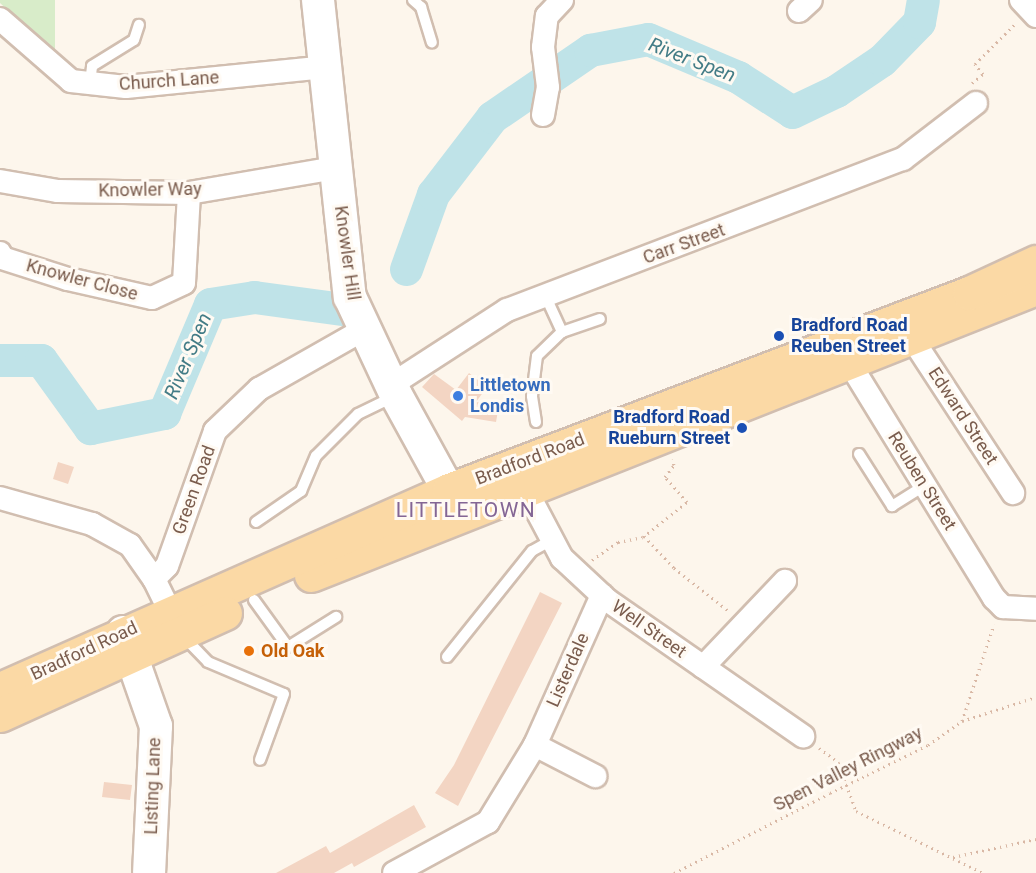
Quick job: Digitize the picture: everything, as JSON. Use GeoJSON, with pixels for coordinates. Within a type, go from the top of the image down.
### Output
{"type":"FeatureCollection","features":[{"type":"Feature","properties":{"kind":"main road","name":"Bradford Road"},"geometry":{"type":"LineString","coordinates":[[0,715],[127,644],[175,622],[456,503],[969,293],[1036,262]]}},
{"type":"Feature","properties":{"kind":"main road","name":"Bradford Road"},"geometry":{"type":"LineString","coordinates":[[175,622],[254,600],[456,503],[527,492],[913,340],[1036,288]]}},
{"type":"Feature","properties":{"kind":"main road","name":"Bradford Road"},"geometry":{"type":"LineString","coordinates":[[0,689],[127,644]]}},
{"type":"Feature","properties":{"kind":"street","name":"Knowler Hill"},"geometry":{"type":"LineString","coordinates":[[318,0],[350,297],[363,330],[393,390],[456,503]]}},
{"type":"Feature","properties":{"kind":"street"},"geometry":{"type":"LineString","coordinates":[[543,115],[547,16],[562,0]]}},
{"type":"Feature","properties":{"kind":"street","name":"Church Lane"},"geometry":{"type":"LineString","coordinates":[[0,18],[71,81],[126,87],[325,67]]}},
{"type":"Feature","properties":{"kind":"street","name":"Carr Street"},"geometry":{"type":"LineString","coordinates":[[393,390],[507,310],[903,159],[970,96]]}},
{"type":"Feature","properties":{"kind":"street","name":"Knowler Way"},"geometry":{"type":"LineString","coordinates":[[0,181],[58,191],[189,193],[336,168]]}},
{"type":"Feature","properties":{"kind":"street","name":"Knowler Close"},"geometry":{"type":"LineString","coordinates":[[0,253],[2,258],[68,279],[152,298],[184,283],[189,193]]}},
{"type":"Feature","properties":{"kind":"street","name":"Green Road"},"geometry":{"type":"LineString","coordinates":[[154,579],[167,566],[215,431],[260,389],[363,330]]}},
{"type":"Feature","properties":{"kind":"street","name":"Edward Street"},"geometry":{"type":"LineString","coordinates":[[913,340],[1013,493]]}},
{"type":"Feature","properties":{"kind":"street","name":"Reuben Street"},"geometry":{"type":"LineString","coordinates":[[850,364],[998,602]]}},
{"type":"Feature","properties":{"kind":"street","name":"Well Street"},"geometry":{"type":"LineString","coordinates":[[527,492],[552,540],[576,571],[602,595],[803,736]]}},
{"type":"Feature","properties":{"kind":"street"},"geometry":{"type":"LineString","coordinates":[[0,498],[92,524],[130,545],[154,579],[175,622]]}},
{"type":"Feature","properties":{"kind":"street"},"geometry":{"type":"LineString","coordinates":[[703,667],[785,581]]}},
{"type":"Feature","properties":{"kind":"street","name":"Listerdale"},"geometry":{"type":"LineString","coordinates":[[393,873],[488,822],[535,745],[602,595]]}},
{"type":"Feature","properties":{"kind":"street"},"geometry":{"type":"LineString","coordinates":[[998,602],[1036,609]]}},
{"type":"Feature","properties":{"kind":"street","name":"Listing Lane"},"geometry":{"type":"LineString","coordinates":[[127,644],[156,726],[149,873]]}},
{"type":"Feature","properties":{"kind":"street"},"geometry":{"type":"LineString","coordinates":[[535,745],[595,776]]}},
{"type":"Feature","properties":{"kind":"lane"},"geometry":{"type":"LineString","coordinates":[[413,0],[421,8],[432,42]]}},
{"type":"Feature","properties":{"kind":"lane"},"geometry":{"type":"LineString","coordinates":[[90,83],[92,66],[134,40],[139,26]]}},
{"type":"Feature","properties":{"kind":"lane"},"geometry":{"type":"LineString","coordinates":[[545,295],[562,332]]}},
{"type":"Feature","properties":{"kind":"lane"},"geometry":{"type":"LineString","coordinates":[[536,422],[532,396],[537,356],[562,332],[600,320]]}},
{"type":"Feature","properties":{"kind":"lane"},"geometry":{"type":"LineString","coordinates":[[256,522],[302,491],[316,456],[358,414],[393,390]]}},
{"type":"Feature","properties":{"kind":"lane"},"geometry":{"type":"LineString","coordinates":[[858,454],[892,506],[925,485]]}},
{"type":"Feature","properties":{"kind":"lane"},"geometry":{"type":"LineString","coordinates":[[447,657],[532,551],[552,540]]}},
{"type":"Feature","properties":{"kind":"lane"},"geometry":{"type":"LineString","coordinates":[[254,600],[288,647],[336,617]]}},
{"type":"Feature","properties":{"kind":"lane"},"geometry":{"type":"LineString","coordinates":[[175,622],[208,662],[284,694],[260,760]]}},
{"type":"Feature","properties":{"kind":"path"},"geometry":{"type":"LineString","coordinates":[[970,96],[983,74],[975,64],[1029,9]]}},
{"type":"Feature","properties":{"kind":"path"},"geometry":{"type":"LineString","coordinates":[[576,571],[618,542],[644,536],[687,502],[665,477],[674,465],[664,438]]}},
{"type":"Feature","properties":{"kind":"path"},"geometry":{"type":"LineString","coordinates":[[644,536],[674,568],[744,624]]}},
{"type":"Feature","properties":{"kind":"path"},"geometry":{"type":"LineString","coordinates":[[962,721],[998,602]]}},
{"type":"Feature","properties":{"kind":"path","name":"Spen Valley Ringway"},"geometry":{"type":"LineString","coordinates":[[674,873],[928,745],[962,721],[1036,697]]}},
{"type":"Feature","properties":{"kind":"path"},"geometry":{"type":"LineString","coordinates":[[838,762],[856,811],[983,873]]}},
{"type":"Feature","properties":{"kind":"path"},"geometry":{"type":"LineString","coordinates":[[951,857],[1036,839]]}},
{"type":"Feature","properties":{"kind":"green space"},"geometry":{"type":"Polygon","coordinates":[[[0,0],[55,0],[55,54],[0,3],[0,0]]]}},
{"type":"Feature","properties":{"kind":"building","name":"Littletown Londis"},"geometry":{"type":"Polygon","coordinates":[[[469,373],[487,387],[476,402],[499,405],[496,422],[465,417],[462,421],[422,387],[434,374],[456,390],[469,373]]]}},
{"type":"Feature","properties":{"kind":"building"},"geometry":{"type":"Polygon","coordinates":[[[58,462],[74,467],[68,484],[53,479],[58,462]]]}},
{"type":"Feature","properties":{"kind":"building"},"geometry":{"type":"Polygon","coordinates":[[[540,592],[562,603],[458,806],[435,793],[454,765],[540,592]]]}},
{"type":"Feature","properties":{"kind":"building"},"geometry":{"type":"Polygon","coordinates":[[[104,782],[132,785],[130,800],[102,797],[104,782]]]}},
{"type":"Feature","properties":{"kind":"building"},"geometry":{"type":"Polygon","coordinates":[[[414,805],[426,827],[354,867],[352,863],[334,873],[276,873],[326,846],[330,853],[414,805]]]}},
{"type":"Feature","properties":{"kind":"waterway","name":"River Spen"},"geometry":{"type":"LineString","coordinates":[[406,269],[433,194],[492,117],[590,50],[648,39],[738,77],[792,112],[836,91],[882,60],[919,22],[923,0]]}},
{"type":"Feature","properties":{"kind":"waterway","name":"River Spen"},"geometry":{"type":"LineString","coordinates":[[0,360],[41,360],[90,428],[164,413],[210,304],[254,297],[343,309]]}},
{"type":"Feature","properties":{"kind":"place","name":"Bradford Road Reuben Street"},"geometry":{"type":"Point","coordinates":[779,336]}},
{"type":"Feature","properties":{"kind":"place","name":"Littletown Londis"},"geometry":{"type":"Point","coordinates":[458,396]}},
{"type":"Feature","properties":{"kind":"place","name":"Bradford Road Rueburn Street"},"geometry":{"type":"Point","coordinates":[742,428]}},
{"type":"Feature","properties":{"kind":"place","name":"Old Oak"},"geometry":{"type":"Point","coordinates":[249,651]}},
{"type":"Feature","properties":{"kind":"district","name":"LITTLETOWN"},"geometry":{"type":"Point","coordinates":[466,510]}}]}
